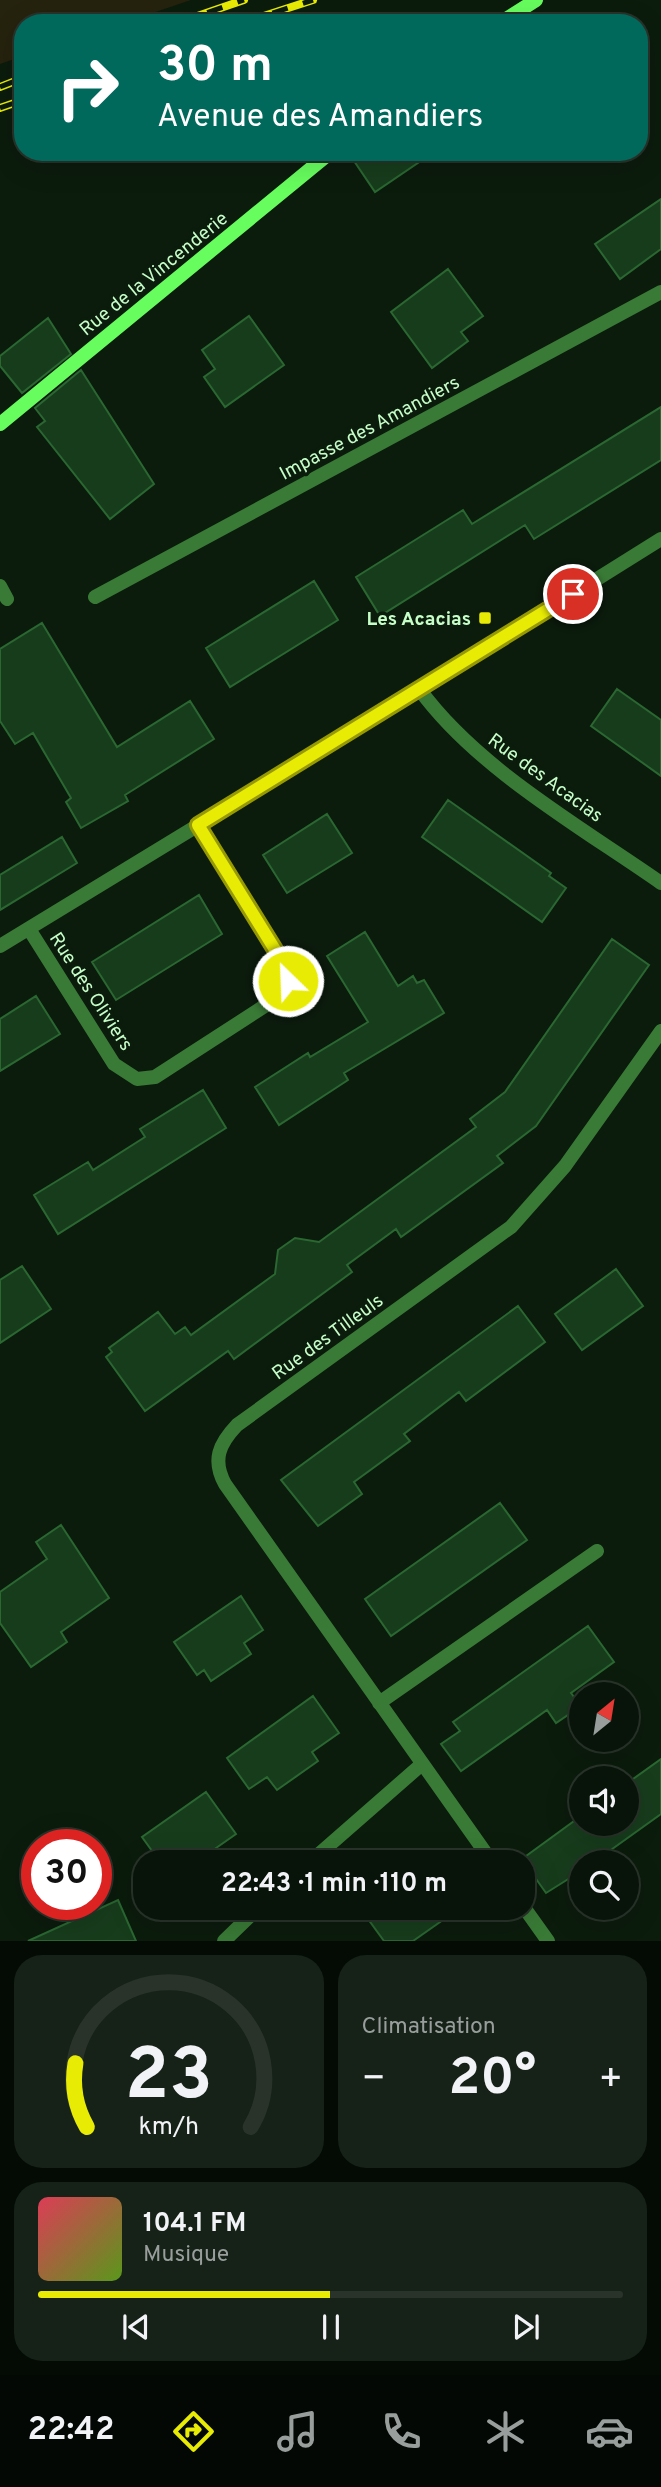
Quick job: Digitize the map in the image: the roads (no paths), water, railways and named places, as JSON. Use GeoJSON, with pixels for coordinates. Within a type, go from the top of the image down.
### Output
{"type":"FeatureCollection","features":[{"type":"Feature","properties":{"kind":"main road"},"geometry":{"type":"LineString","coordinates":[[514,14],[536,0]]}},
{"type":"Feature","properties":{"kind":"main road","name":"Rue de la Vincenderie"},"geometry":{"type":"LineString","coordinates":[[0,424],[320,161]]}},
{"type":"Feature","properties":{"kind":"street","name":"Impasse des Amandiers"},"geometry":{"type":"LineString","coordinates":[[95,597],[661,292]]}},
{"type":"Feature","properties":{"kind":"street"},"geometry":{"type":"LineString","coordinates":[[0,946],[420,690],[661,539]]}},
{"type":"Feature","properties":{"kind":"street","name":"Rue des Acacias"},"geometry":{"type":"LineString","coordinates":[[420,690],[439,716],[468,745],[661,883]]}},
{"type":"Feature","properties":{"kind":"street","name":"Rue des Oliviers"},"geometry":{"type":"LineString","coordinates":[[29,929],[114,1064],[137,1079],[155,1077],[277,998],[288,981],[282,961],[198,825]]}},
{"type":"Feature","properties":{"kind":"street","name":"Rue des Tilleuls"},"geometry":{"type":"LineString","coordinates":[[483,1850],[225,1484],[217,1470],[218,1454],[223,1439],[237,1424],[511,1227],[565,1166],[661,1031]]}},
{"type":"Feature","properties":{"kind":"street"},"geometry":{"type":"LineString","coordinates":[[379,1703],[597,1550]]}},
{"type":"Feature","properties":{"kind":"street"},"geometry":{"type":"LineString","coordinates":[[324,1850],[422,1764]]}},
{"type":"Feature","properties":{"kind":"street"},"geometry":{"type":"LineString","coordinates":[[225,1941],[246,1920]]}},
{"type":"Feature","properties":{"kind":"street"},"geometry":{"type":"LineString","coordinates":[[533,1920],[548,1941]]}},
{"type":"Feature","properties":{"kind":"railway"},"geometry":{"type":"LineString","coordinates":[[203,14],[244,0]]}},
{"type":"Feature","properties":{"kind":"railway"},"geometry":{"type":"LineString","coordinates":[[270,14],[313,0]]}},
{"type":"Feature","properties":{"kind":"railway"},"geometry":{"type":"LineString","coordinates":[[0,87],[14,82]]}},
{"type":"Feature","properties":{"kind":"railway"},"geometry":{"type":"LineString","coordinates":[[0,108],[14,103]]}},
{"type":"Feature","properties":{"kind":"place","name":"Les Acacias"},"geometry":{"type":"Point","coordinates":[485,618]}}]}
